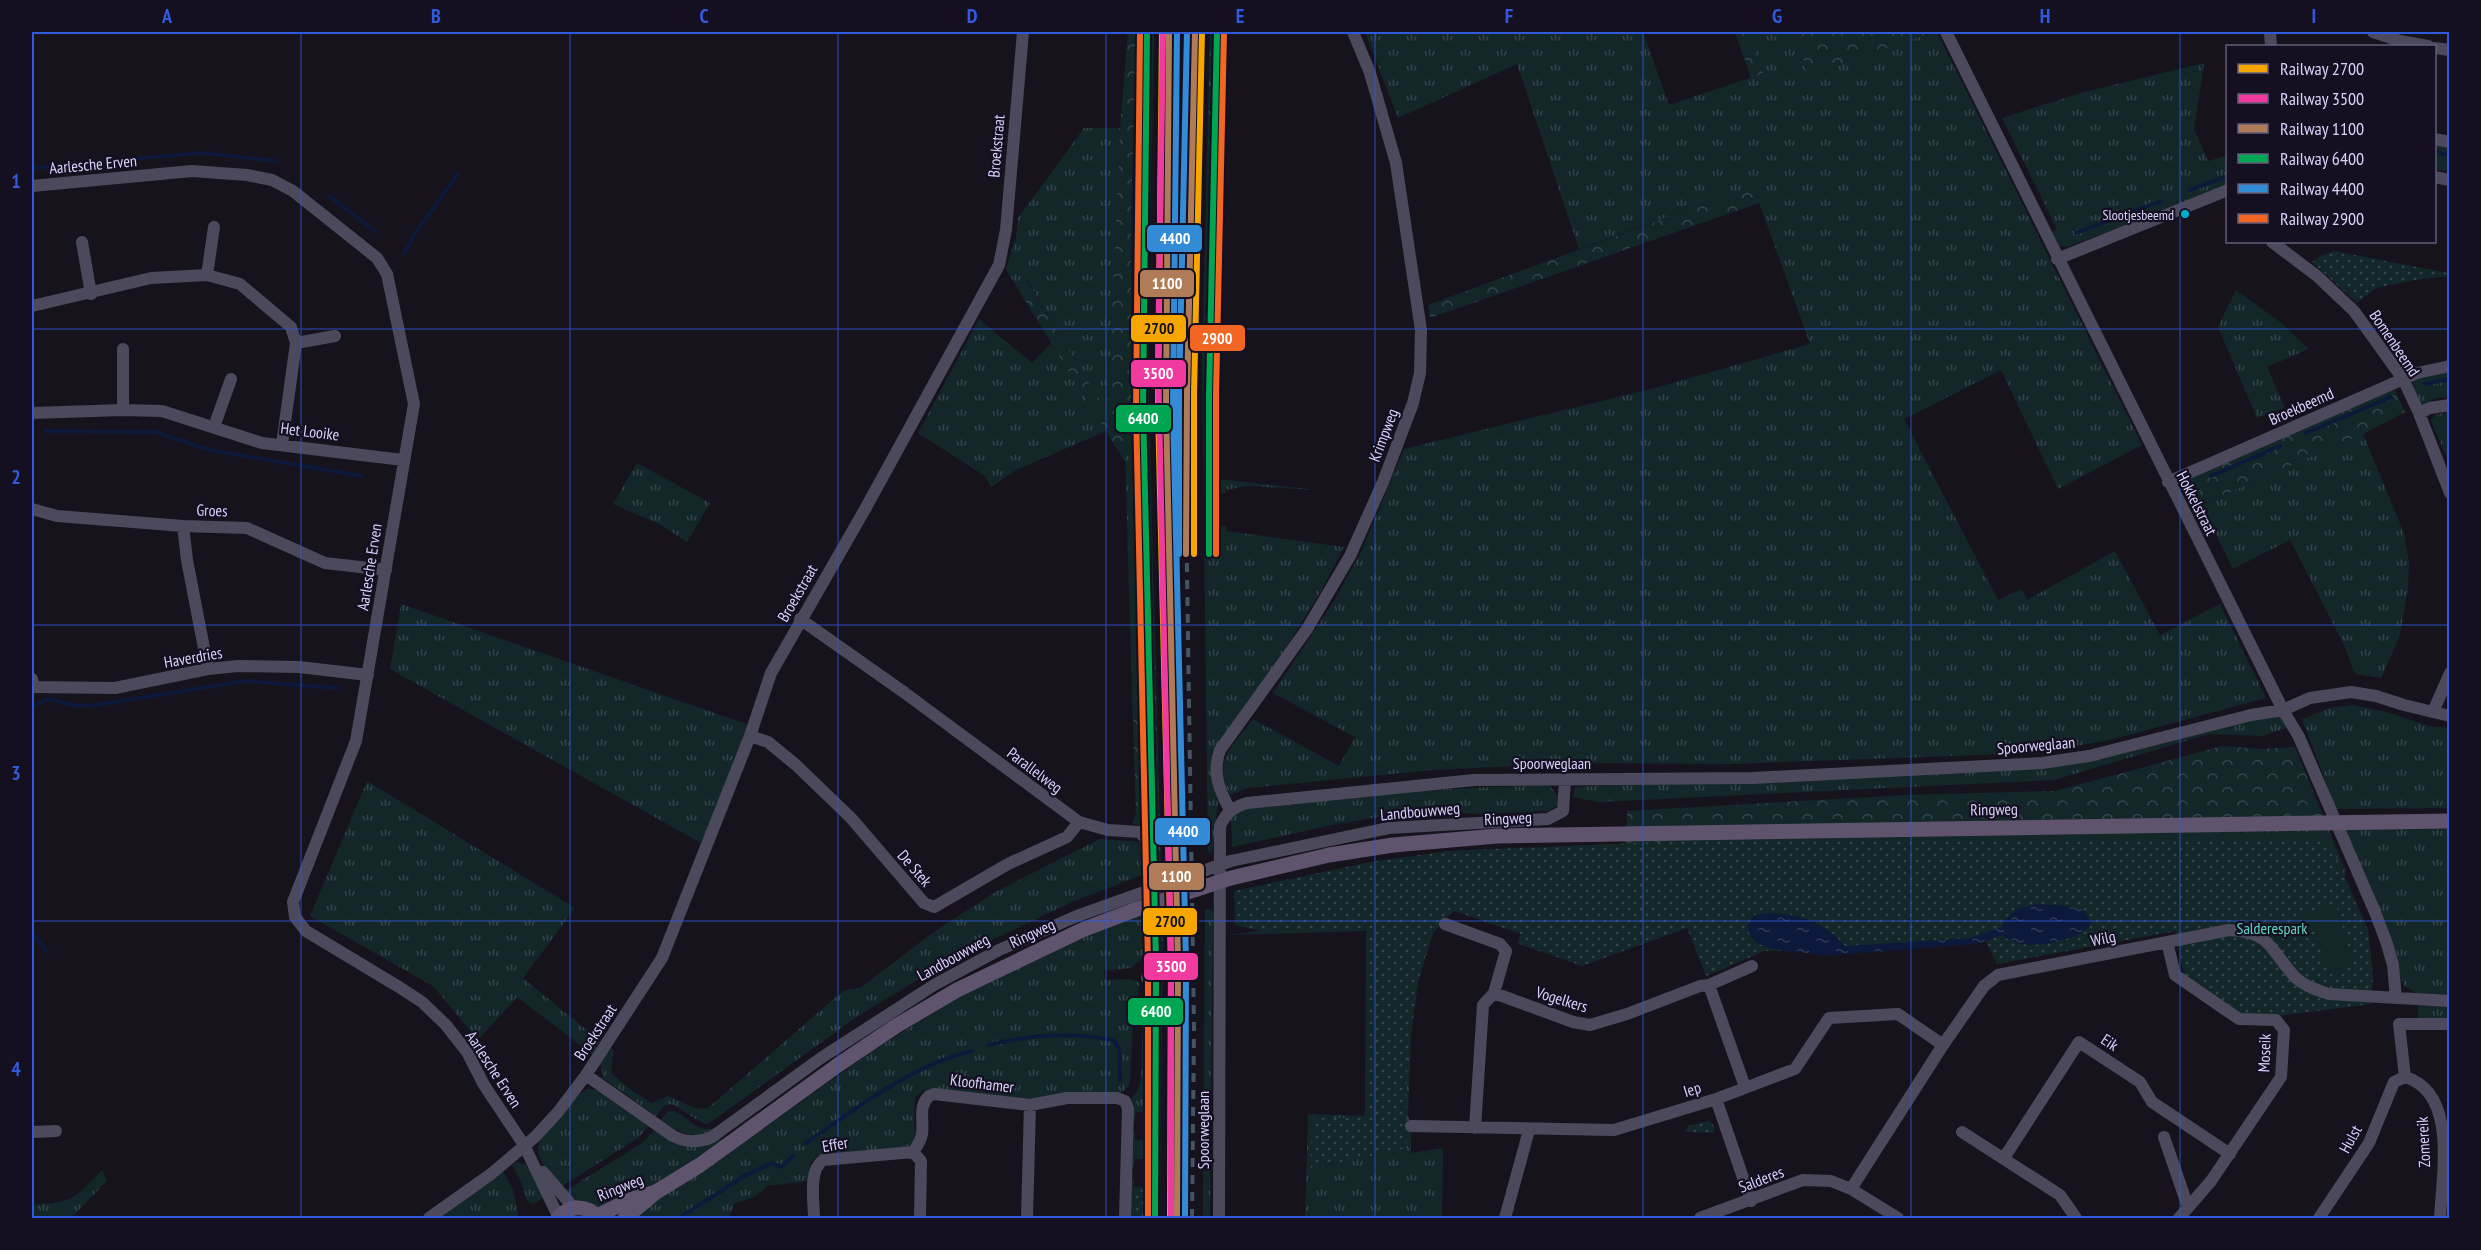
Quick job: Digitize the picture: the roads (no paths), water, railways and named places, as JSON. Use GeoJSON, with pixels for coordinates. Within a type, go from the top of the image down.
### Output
{"type":"FeatureCollection","features":[{"type":"Feature","properties":{"kind":"main road","name":"Ringweg"},"geometry":{"type":"LineString","coordinates":[[625,1218],[656,1192],[700,1165],[838,1065],[934,1002],[1082,930],[1137,909],[1231,878],[1329,855],[1393,845],[1497,836],[2450,821]]}},
{"type":"Feature","properties":{"kind":"main road","name":"Ringweg"},"geometry":{"type":"LineString","coordinates":[[598,1217],[630,1200],[656,1192]]}},
{"type":"Feature","properties":{"kind":"main road"},"geometry":{"type":"LineString","coordinates":[[559,1218],[574,1208],[585,1208],[598,1217]]}},
{"type":"Feature","properties":{"kind":"street","name":"Broekstraat"},"geometry":{"type":"LineString","coordinates":[[429,1218],[491,1174],[558,1112],[586,1075],[662,958],[750,736],[771,673],[864,511],[999,265],[1006,230],[1023,32]]}},
{"type":"Feature","properties":{"kind":"street","name":"Krimpweg"},"geometry":{"type":"LineString","coordinates":[[1230,810],[1219,791],[1217,780],[1216,762],[1220,750],[1307,629],[1350,556],[1383,482],[1413,403],[1420,373],[1421,330],[1396,163],[1370,74],[1353,32]]}},
{"type":"Feature","properties":{"kind":"street","name":"Hokkelstraat"},"geometry":{"type":"LineString","coordinates":[[1946,32],[2168,483],[2283,710],[2299,737],[2387,944],[2396,998]]}},
{"type":"Feature","properties":{"kind":"street"},"geometry":{"type":"LineString","coordinates":[[2373,32],[2400,41],[2422,45]]}},
{"type":"Feature","properties":{"kind":"street","name":"Aarlesche Erven"},"geometry":{"type":"LineString","coordinates":[[32,186],[192,171],[247,175],[272,180],[293,191],[377,258],[387,274],[414,404],[356,741],[293,902],[295,917],[306,931],[422,1002],[446,1025],[466,1052],[484,1085],[524,1145]]}},
{"type":"Feature","properties":{"kind":"street"},"geometry":{"type":"LineString","coordinates":[[2057,259],[2226,191]]}},
{"type":"Feature","properties":{"kind":"street"},"geometry":{"type":"LineString","coordinates":[[207,275],[214,227]]}},
{"type":"Feature","properties":{"kind":"street"},"geometry":{"type":"LineString","coordinates":[[82,242],[91,294]]}},
{"type":"Feature","properties":{"kind":"street","name":"Bomenbeemd"},"geometry":{"type":"LineString","coordinates":[[2273,243],[2317,276],[2354,312],[2403,380],[2419,413],[2450,493]]}},
{"type":"Feature","properties":{"kind":"street"},"geometry":{"type":"LineString","coordinates":[[32,306],[91,294],[151,278],[207,275],[240,284],[291,327],[296,343],[282,444]]}},
{"type":"Feature","properties":{"kind":"street"},"geometry":{"type":"LineString","coordinates":[[296,343],[335,336]]}},
{"type":"Feature","properties":{"kind":"street"},"geometry":{"type":"LineString","coordinates":[[123,349],[123,410]]}},
{"type":"Feature","properties":{"kind":"street","name":"Broekbeemd"},"geometry":{"type":"LineString","coordinates":[[2168,483],[2417,373],[2450,366]]}},
{"type":"Feature","properties":{"kind":"street"},"geometry":{"type":"LineString","coordinates":[[214,427],[231,379]]}},
{"type":"Feature","properties":{"kind":"street"},"geometry":{"type":"LineString","coordinates":[[2419,413],[2430,408],[2450,405]]}},
{"type":"Feature","properties":{"kind":"street","name":"Het Looike"},"geometry":{"type":"LineString","coordinates":[[32,413],[162,411],[262,443],[403,460]]}},
{"type":"Feature","properties":{"kind":"street","name":"Groes"},"geometry":{"type":"LineString","coordinates":[[32,509],[57,516],[183,526],[247,528],[325,563],[386,570]]}},
{"type":"Feature","properties":{"kind":"street"},"geometry":{"type":"LineString","coordinates":[[183,526],[187,560],[208,669]]}},
{"type":"Feature","properties":{"kind":"street","name":"Parallelweg"},"geometry":{"type":"LineString","coordinates":[[800,620],[906,693],[1079,822],[1108,830],[1139,832],[1149,841],[1152,954],[1147,978]]}},
{"type":"Feature","properties":{"kind":"street","name":"Haverdries"},"geometry":{"type":"LineString","coordinates":[[32,679],[34,687],[115,688],[208,669],[238,666],[299,667],[368,675]]}},
{"type":"Feature","properties":{"kind":"street"},"geometry":{"type":"LineString","coordinates":[[2433,712],[2450,673]]}},
{"type":"Feature","properties":{"kind":"street","name":"Spoorweglaan"},"geometry":{"type":"LineString","coordinates":[[1219,1218],[1220,826],[1230,810],[1247,802],[1462,781],[1753,778],[2042,763],[2089,756],[2251,715],[2283,710],[2310,699],[2351,693],[2376,696],[2450,716]]}},
{"type":"Feature","properties":{"kind":"street","name":"De Stek"},"geometry":{"type":"LineString","coordinates":[[750,736],[768,742],[796,765],[851,818],[924,903],[934,907],[1008,864],[1067,837],[1079,822]]}},
{"type":"Feature","properties":{"kind":"street","name":"Landbouwweg"},"geometry":{"type":"LineString","coordinates":[[586,1075],[673,1136],[688,1141],[702,1141],[712,1137],[873,1023],[934,985],[999,950],[1077,916],[1231,861],[1389,828],[1548,819],[1563,811],[1565,780]]}},
{"type":"Feature","properties":{"kind":"street"},"geometry":{"type":"LineString","coordinates":[[1445,924],[1500,944],[1506,951],[1494,993],[1483,1005],[1475,1128]]}},
{"type":"Feature","properties":{"kind":"street","name":"Wilg"},"geometry":{"type":"LineString","coordinates":[[1851,1188],[1943,1045],[1984,986],[1998,975],[2229,930],[2250,931],[2267,940],[2297,979],[2313,989],[2329,994],[2450,1001]]}},
{"type":"Feature","properties":{"kind":"street","name":"Moseik"},"geometry":{"type":"LineString","coordinates":[[2167,942],[2175,975],[2239,1019],[2276,1020],[2284,1030],[2281,1077],[2211,1181],[2179,1218]]}},
{"type":"Feature","properties":{"kind":"street","name":"Vogelkers"},"geometry":{"type":"LineString","coordinates":[[1494,993],[1573,1022],[1590,1024],[1627,1014],[1700,986],[1709,985],[1752,966]]}},
{"type":"Feature","properties":{"kind":"street"},"geometry":{"type":"LineString","coordinates":[[1709,985],[1745,1087]]}},
{"type":"Feature","properties":{"kind":"street","name":"Iep"},"geometry":{"type":"LineString","coordinates":[[1411,1126],[1614,1130],[1716,1099],[1795,1069],[1829,1018],[1898,1014],[1943,1045]]}},
{"type":"Feature","properties":{"kind":"street"},"geometry":{"type":"LineString","coordinates":[[2405,1077],[2399,1024],[2450,1024]]}},
{"type":"Feature","properties":{"kind":"street","name":"Eik"},"geometry":{"type":"LineString","coordinates":[[2004,1158],[2079,1042],[2140,1082],[2152,1102],[2230,1154]]}},
{"type":"Feature","properties":{"kind":"street","name":"Hulst"},"geometry":{"type":"LineString","coordinates":[[2319,1218],[2369,1143],[2394,1082],[2405,1077]]}},
{"type":"Feature","properties":{"kind":"street","name":"Zomereik"},"geometry":{"type":"LineString","coordinates":[[2405,1077],[2416,1080],[2432,1094],[2441,1113],[2443,1144],[2440,1218]]}},
{"type":"Feature","properties":{"kind":"street","name":"Kloofhamer"},"geometry":{"type":"LineString","coordinates":[[913,1152],[921,1140],[922,1105],[928,1096],[1030,1105],[1067,1098],[1117,1098],[1125,1101],[1128,1109],[1125,1218]]}},
{"type":"Feature","properties":{"kind":"street"},"geometry":{"type":"LineString","coordinates":[[1716,1099],[1751,1201]]}},
{"type":"Feature","properties":{"kind":"street"},"geometry":{"type":"LineString","coordinates":[[1027,1218],[1030,1105]]}},
{"type":"Feature","properties":{"kind":"street"},"geometry":{"type":"LineString","coordinates":[[1505,1218],[1529,1130]]}},
{"type":"Feature","properties":{"kind":"street"},"geometry":{"type":"LineString","coordinates":[[32,1132],[56,1131]]}},
{"type":"Feature","properties":{"kind":"street"},"geometry":{"type":"LineString","coordinates":[[1962,1132],[2061,1195],[2076,1218]]}},
{"type":"Feature","properties":{"kind":"street"},"geometry":{"type":"LineString","coordinates":[[2163,1137],[2188,1207]]}},
{"type":"Feature","properties":{"kind":"street"},"geometry":{"type":"LineString","coordinates":[[524,1145],[559,1218]]}},
{"type":"Feature","properties":{"kind":"street"},"geometry":{"type":"LineString","coordinates":[[913,1152],[921,1161],[920,1218]]}},
{"type":"Feature","properties":{"kind":"street","name":"Effer"},"geometry":{"type":"LineString","coordinates":[[814,1218],[814,1172],[817,1164],[823,1160],[913,1152]]}},
{"type":"Feature","properties":{"kind":"street"},"geometry":{"type":"LineString","coordinates":[[534,1162],[574,1208]]}},
{"type":"Feature","properties":{"kind":"street","name":"Salderes"},"geometry":{"type":"LineString","coordinates":[[1700,1218],[1803,1180],[1831,1181],[1851,1188],[1898,1218]]}},
{"type":"Feature","properties":{"kind":"water"},"geometry":{"type":"Polygon","coordinates":[[[1136,32],[1140,32],[1135,284],[1135,442],[1149,809],[1145,819],[1141,814],[1132,441],[1131,222],[1136,32]]]}},
{"type":"Feature","properties":{"kind":"water"},"geometry":{"type":"Polygon","coordinates":[[[2038,904],[2083,910],[2092,923],[2086,930],[2075,936],[2034,945],[2010,941],[2003,935],[1977,944],[1823,956],[1768,947],[1758,943],[1751,936],[1747,926],[1754,915],[1792,915],[1827,929],[1845,946],[1970,938],[2001,927],[2017,909],[2038,904]]]}},
{"type":"Feature","properties":{"kind":"waterway","name":"Bomenbeemd"},"geometry":{"type":"LineString","coordinates":[[2436,152],[2450,155]]}},
{"type":"Feature","properties":{"kind":"waterway"},"geometry":{"type":"LineString","coordinates":[[79,163],[202,153],[276,161]]}},
{"type":"Feature","properties":{"kind":"waterway"},"geometry":{"type":"LineString","coordinates":[[32,168],[65,165]]}},
{"type":"Feature","properties":{"kind":"waterway"},"geometry":{"type":"LineString","coordinates":[[404,253],[416,232],[458,174]]}},
{"type":"Feature","properties":{"kind":"waterway"},"geometry":{"type":"LineString","coordinates":[[2190,190],[2226,177]]}},
{"type":"Feature","properties":{"kind":"waterway"},"geometry":{"type":"LineString","coordinates":[[329,196],[375,231]]}},
{"type":"Feature","properties":{"kind":"waterway"},"geometry":{"type":"LineString","coordinates":[[2076,233],[2161,201]]}},
{"type":"Feature","properties":{"kind":"waterway"},"geometry":{"type":"LineString","coordinates":[[2425,384],[2450,379]]}},
{"type":"Feature","properties":{"kind":"waterway"},"geometry":{"type":"LineString","coordinates":[[2306,433],[2391,397]]}},
{"type":"Feature","properties":{"kind":"waterway"},"geometry":{"type":"LineString","coordinates":[[45,431],[155,432],[210,450],[361,476]]}},
{"type":"Feature","properties":{"kind":"waterway"},"geometry":{"type":"LineString","coordinates":[[2211,476],[2280,446]]}},
{"type":"Feature","properties":{"kind":"waterway"},"geometry":{"type":"LineString","coordinates":[[32,706],[50,699],[76,706],[96,705],[245,681],[338,688]]}},
{"type":"Feature","properties":{"kind":"waterway"},"geometry":{"type":"LineString","coordinates":[[32,932],[47,952]]}},
{"type":"Feature","properties":{"kind":"waterway"},"geometry":{"type":"LineString","coordinates":[[989,1045],[1051,1036],[1082,1036],[1113,1040],[1119,1048],[1120,1080]]}},
{"type":"Feature","properties":{"kind":"waterway"},"geometry":{"type":"LineString","coordinates":[[805,1144],[906,1077],[950,1057],[972,1051]]}},
{"type":"Feature","properties":{"kind":"waterway"},"geometry":{"type":"LineString","coordinates":[[679,1218],[746,1175],[772,1163],[781,1167],[793,1156]]}},
{"type":"Feature","properties":{"kind":"railway"},"geometry":{"type":"LineString","coordinates":[[1192,1218],[1194,1030],[1186,505],[1194,32]]}},
{"type":"Feature","properties":{"kind":"rail line","name":"2900"},"geometry":{"type":"LineString","coordinates":[[1140,32],[1136,409],[1148,962],[1148,1218]]}},
{"type":"Feature","properties":{"kind":"rail line","name":"6400"},"geometry":{"type":"LineString","coordinates":[[1147,32],[1143,408],[1156,962],[1155,1218]]}},
{"type":"Feature","properties":{"kind":"rail line","name":"2700"},"geometry":{"type":"LineString","coordinates":[[1162,32],[1158,408],[1171,962],[1170,1218]]}},
{"type":"Feature","properties":{"kind":"rail line","name":"3500"},"geometry":{"type":"LineString","coordinates":[[1163,32],[1158,362],[1171,962],[1171,1218]]}},
{"type":"Feature","properties":{"kind":"rail line","name":"1100"},"geometry":{"type":"LineString","coordinates":[[1169,32],[1166,408],[1178,962],[1177,1218]]}},
{"type":"Feature","properties":{"kind":"rail line","name":"4400"},"geometry":{"type":"LineString","coordinates":[[1177,32],[1173,408],[1186,962],[1185,1218]]}},
{"type":"Feature","properties":{"kind":"rail line","name":"4400"},"geometry":{"type":"LineString","coordinates":[[1179,554],[1179,394],[1187,32]]}},
{"type":"Feature","properties":{"kind":"rail line","name":"1100"},"geometry":{"type":"LineString","coordinates":[[1186,554],[1195,32]]}},
{"type":"Feature","properties":{"kind":"rail line","name":"2700"},"geometry":{"type":"LineString","coordinates":[[1194,554],[1194,394],[1202,32]]}},
{"type":"Feature","properties":{"kind":"rail line","name":"6400"},"geometry":{"type":"LineString","coordinates":[[1209,554],[1209,394],[1217,32]]}},
{"type":"Feature","properties":{"kind":"rail line","name":"2900"},"geometry":{"type":"LineString","coordinates":[[1216,554],[1216,394],[1224,32]]}},
{"type":"Feature","properties":{"kind":"place","name":"Slootjesbeemd"},"geometry":{"type":"Point","coordinates":[2185,214]}},
{"type":"Feature","properties":{"kind":"park label","name":"Salderespark"},"geometry":{"type":"Point","coordinates":[2272,928]}}]}
